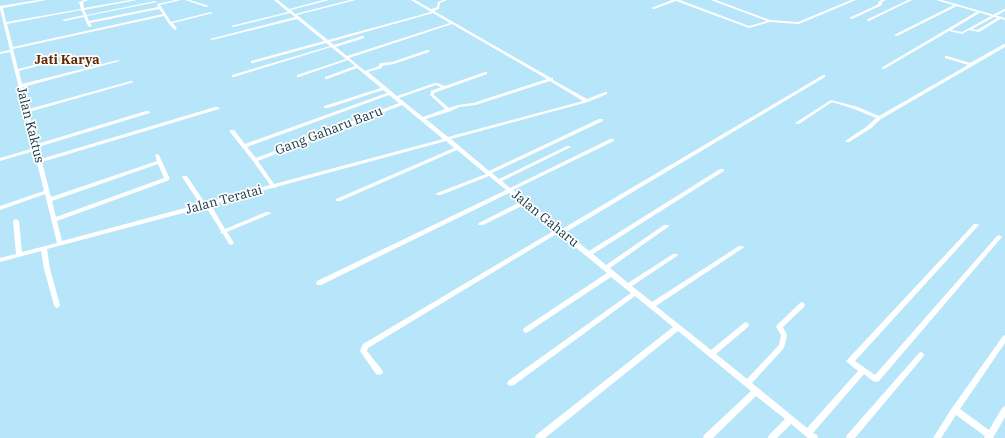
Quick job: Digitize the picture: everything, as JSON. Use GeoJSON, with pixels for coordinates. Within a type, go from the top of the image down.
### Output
{"type":"FeatureCollection","features":[{"type":"Feature","properties":{"kind":"street"},"geometry":{"type":"LineString","coordinates":[[0,7],[44,0]]}},
{"type":"Feature","properties":{"kind":"street"},"geometry":{"type":"LineString","coordinates":[[87,0],[81,2],[82,8],[92,30]]}},
{"type":"Feature","properties":{"kind":"street"},"geometry":{"type":"LineString","coordinates":[[3,21],[135,0]]}},
{"type":"Feature","properties":{"kind":"street"},"geometry":{"type":"LineString","coordinates":[[64,20],[85,15],[179,0]]}},
{"type":"Feature","properties":{"kind":"street"},"geometry":{"type":"LineString","coordinates":[[188,0],[207,6]]}},
{"type":"Feature","properties":{"kind":"street","name":"Jalan Gaharu"},"geometry":{"type":"LineString","coordinates":[[278,0],[325,41],[561,231],[814,438]]}},
{"type":"Feature","properties":{"kind":"street"},"geometry":{"type":"LineString","coordinates":[[212,39],[293,14],[327,0]]}},
{"type":"Feature","properties":{"kind":"street"},"geometry":{"type":"LineString","coordinates":[[233,26],[354,0]]}},
{"type":"Feature","properties":{"kind":"street"},"geometry":{"type":"LineString","coordinates":[[413,0],[552,79],[587,101]]}},
{"type":"Feature","properties":{"kind":"street"},"geometry":{"type":"LineString","coordinates":[[252,62],[433,11],[438,8],[439,3],[445,0]]}},
{"type":"Feature","properties":{"kind":"street"},"geometry":{"type":"LineString","coordinates":[[653,8],[676,0],[749,27],[770,21]]}},
{"type":"Feature","properties":{"kind":"street"},"geometry":{"type":"LineString","coordinates":[[713,0],[770,21],[798,23],[854,0]]}},
{"type":"Feature","properties":{"kind":"street"},"geometry":{"type":"LineString","coordinates":[[851,18],[881,4],[880,2],[884,0]]}},
{"type":"Feature","properties":{"kind":"street"},"geometry":{"type":"LineString","coordinates":[[868,20],[910,0]]}},
{"type":"Feature","properties":{"kind":"street"},"geometry":{"type":"LineString","coordinates":[[938,0],[1005,20]]}},
{"type":"Feature","properties":{"kind":"street"},"geometry":{"type":"LineString","coordinates":[[156,4],[175,29]]}},
{"type":"Feature","properties":{"kind":"street"},"geometry":{"type":"LineString","coordinates":[[89,22],[156,4]]}},
{"type":"Feature","properties":{"kind":"street"},"geometry":{"type":"LineString","coordinates":[[896,35],[957,5]]}},
{"type":"Feature","properties":{"kind":"street","name":"Jalan Kaktus"},"geometry":{"type":"LineString","coordinates":[[0,7],[60,244]]}},
{"type":"Feature","properties":{"kind":"street"},"geometry":{"type":"LineString","coordinates":[[948,30],[962,33],[1005,10]]}},
{"type":"Feature","properties":{"kind":"street"},"geometry":{"type":"LineString","coordinates":[[883,68],[979,12]]}},
{"type":"Feature","properties":{"kind":"street"},"geometry":{"type":"LineString","coordinates":[[170,23],[211,13]]}},
{"type":"Feature","properties":{"kind":"street"},"geometry":{"type":"LineString","coordinates":[[0,53],[11,49],[92,30],[164,15]]}},
{"type":"Feature","properties":{"kind":"street"},"geometry":{"type":"LineString","coordinates":[[968,29],[978,31],[1000,18]]}},
{"type":"Feature","properties":{"kind":"street"},"geometry":{"type":"LineString","coordinates":[[298,76],[453,23]]}},
{"type":"Feature","properties":{"kind":"street"},"geometry":{"type":"LineString","coordinates":[[0,30],[6,29]]}},
{"type":"Feature","properties":{"kind":"street"},"geometry":{"type":"LineString","coordinates":[[233,76],[363,37]]}},
{"type":"Feature","properties":{"kind":"street"},"geometry":{"type":"LineString","coordinates":[[847,141],[868,128],[879,118],[946,81],[969,64],[1005,44]]}},
{"type":"Feature","properties":{"kind":"street"},"geometry":{"type":"LineString","coordinates":[[365,72],[381,67],[380,65],[383,64],[393,63],[428,51]]}},
{"type":"Feature","properties":{"kind":"street"},"geometry":{"type":"LineString","coordinates":[[946,57],[969,64]]}},
{"type":"Feature","properties":{"kind":"street"},"geometry":{"type":"LineString","coordinates":[[21,86],[118,61]]}},
{"type":"Feature","properties":{"kind":"street"},"geometry":{"type":"LineString","coordinates":[[16,70],[43,64]]}},
{"type":"Feature","properties":{"kind":"street"},"geometry":{"type":"LineString","coordinates":[[326,78],[357,67]]}},
{"type":"Feature","properties":{"kind":"street"},"geometry":{"type":"LineString","coordinates":[[448,110],[431,93],[486,73]]}},
{"type":"Feature","properties":{"kind":"street"},"geometry":{"type":"LineString","coordinates":[[379,372],[363,351],[365,346],[824,76]]}},
{"type":"Feature","properties":{"kind":"street"},"geometry":{"type":"LineString","coordinates":[[422,119],[463,105],[474,104],[552,79]]}},
{"type":"Feature","properties":{"kind":"street"},"geometry":{"type":"LineString","coordinates":[[27,111],[132,82]]}},
{"type":"Feature","properties":{"kind":"street"},"geometry":{"type":"LineString","coordinates":[[396,98],[436,84],[444,87]]}},
{"type":"Feature","properties":{"kind":"street"},"geometry":{"type":"LineString","coordinates":[[326,107],[384,88]]}},
{"type":"Feature","properties":{"kind":"street"},"geometry":{"type":"LineString","coordinates":[[244,146],[390,93]]}},
{"type":"Feature","properties":{"kind":"street","name":"Jalan Teratai"},"geometry":{"type":"LineString","coordinates":[[0,260],[587,101],[606,93]]}},
{"type":"Feature","properties":{"kind":"street"},"geometry":{"type":"LineString","coordinates":[[797,123],[832,101],[856,108],[879,118]]}},
{"type":"Feature","properties":{"kind":"street","name":"Gang Gaharu Baru"},"geometry":{"type":"LineString","coordinates":[[255,160],[402,103]]}},
{"type":"Feature","properties":{"kind":"street"},"geometry":{"type":"LineString","coordinates":[[39,161],[217,108]]}},
{"type":"Feature","properties":{"kind":"street"},"geometry":{"type":"LineString","coordinates":[[0,160],[148,112]]}},
{"type":"Feature","properties":{"kind":"street"},"geometry":{"type":"LineString","coordinates":[[439,194],[490,174],[601,120]]}},
{"type":"Feature","properties":{"kind":"street"},"geometry":{"type":"LineString","coordinates":[[232,131],[274,187]]}},
{"type":"Feature","properties":{"kind":"street"},"geometry":{"type":"LineString","coordinates":[[319,283],[511,191],[612,140]]}},
{"type":"Feature","properties":{"kind":"street"},"geometry":{"type":"LineString","coordinates":[[499,181],[568,147]]}},
{"type":"Feature","properties":{"kind":"street"},"geometry":{"type":"LineString","coordinates":[[338,200],[458,148]]}},
{"type":"Feature","properties":{"kind":"street"},"geometry":{"type":"LineString","coordinates":[[54,220],[167,179],[156,155]]}},
{"type":"Feature","properties":{"kind":"street"},"geometry":{"type":"LineString","coordinates":[[49,200],[160,162]]}},
{"type":"Feature","properties":{"kind":"street"},"geometry":{"type":"LineString","coordinates":[[589,254],[722,170]]}},
{"type":"Feature","properties":{"kind":"street"},"geometry":{"type":"LineString","coordinates":[[185,176],[206,205],[230,243]]}},
{"type":"Feature","properties":{"kind":"street"},"geometry":{"type":"LineString","coordinates":[[0,208],[47,192]]}},
{"type":"Feature","properties":{"kind":"street"},"geometry":{"type":"LineString","coordinates":[[481,224],[525,202]]}},
{"type":"Feature","properties":{"kind":"street"},"geometry":{"type":"LineString","coordinates":[[223,232],[268,213]]}},
{"type":"Feature","properties":{"kind":"street"},"geometry":{"type":"LineString","coordinates":[[16,221],[19,255]]}},
{"type":"Feature","properties":{"kind":"street"},"geometry":{"type":"LineString","coordinates":[[976,225],[850,361],[876,379],[999,236]]}},
{"type":"Feature","properties":{"kind":"street"},"geometry":{"type":"LineString","coordinates":[[606,268],[666,226]]}},
{"type":"Feature","properties":{"kind":"street"},"geometry":{"type":"LineString","coordinates":[[652,305],[741,247]]}},
{"type":"Feature","properties":{"kind":"street"},"geometry":{"type":"LineString","coordinates":[[44,248],[47,269],[57,305]]}},
{"type":"Feature","properties":{"kind":"street"},"geometry":{"type":"LineString","coordinates":[[628,286],[675,256]]}},
{"type":"Feature","properties":{"kind":"street"},"geometry":{"type":"LineString","coordinates":[[526,330],[612,273]]}},
{"type":"Feature","properties":{"kind":"street"},"geometry":{"type":"LineString","coordinates":[[512,383],[636,292]]}},
{"type":"Feature","properties":{"kind":"street"},"geometry":{"type":"LineString","coordinates":[[747,383],[782,346],[784,335],[779,327],[802,305]]}},
{"type":"Feature","properties":{"kind":"street"},"geometry":{"type":"LineString","coordinates":[[711,354],[746,325]]}},
{"type":"Feature","properties":{"kind":"street"},"geometry":{"type":"LineString","coordinates":[[539,438],[678,327]]}},
{"type":"Feature","properties":{"kind":"street"},"geometry":{"type":"LineString","coordinates":[[937,438],[954,410],[1005,338]]}},
{"type":"Feature","properties":{"kind":"street"},"geometry":{"type":"LineString","coordinates":[[850,438],[921,355]]}},
{"type":"Feature","properties":{"kind":"street"},"geometry":{"type":"LineString","coordinates":[[808,433],[863,370]]}},
{"type":"Feature","properties":{"kind":"street"},"geometry":{"type":"LineString","coordinates":[[707,438],[756,391]]}},
{"type":"Feature","properties":{"kind":"street"},"geometry":{"type":"LineString","coordinates":[[954,410],[989,436],[1005,410]]}},
{"type":"Feature","properties":{"kind":"street"},"geometry":{"type":"LineString","coordinates":[[772,438],[791,419]]}},
{"type":"Feature","properties":{"kind":"district","name":"Jati Karya"},"geometry":{"type":"Point","coordinates":[67,60]}}]}
